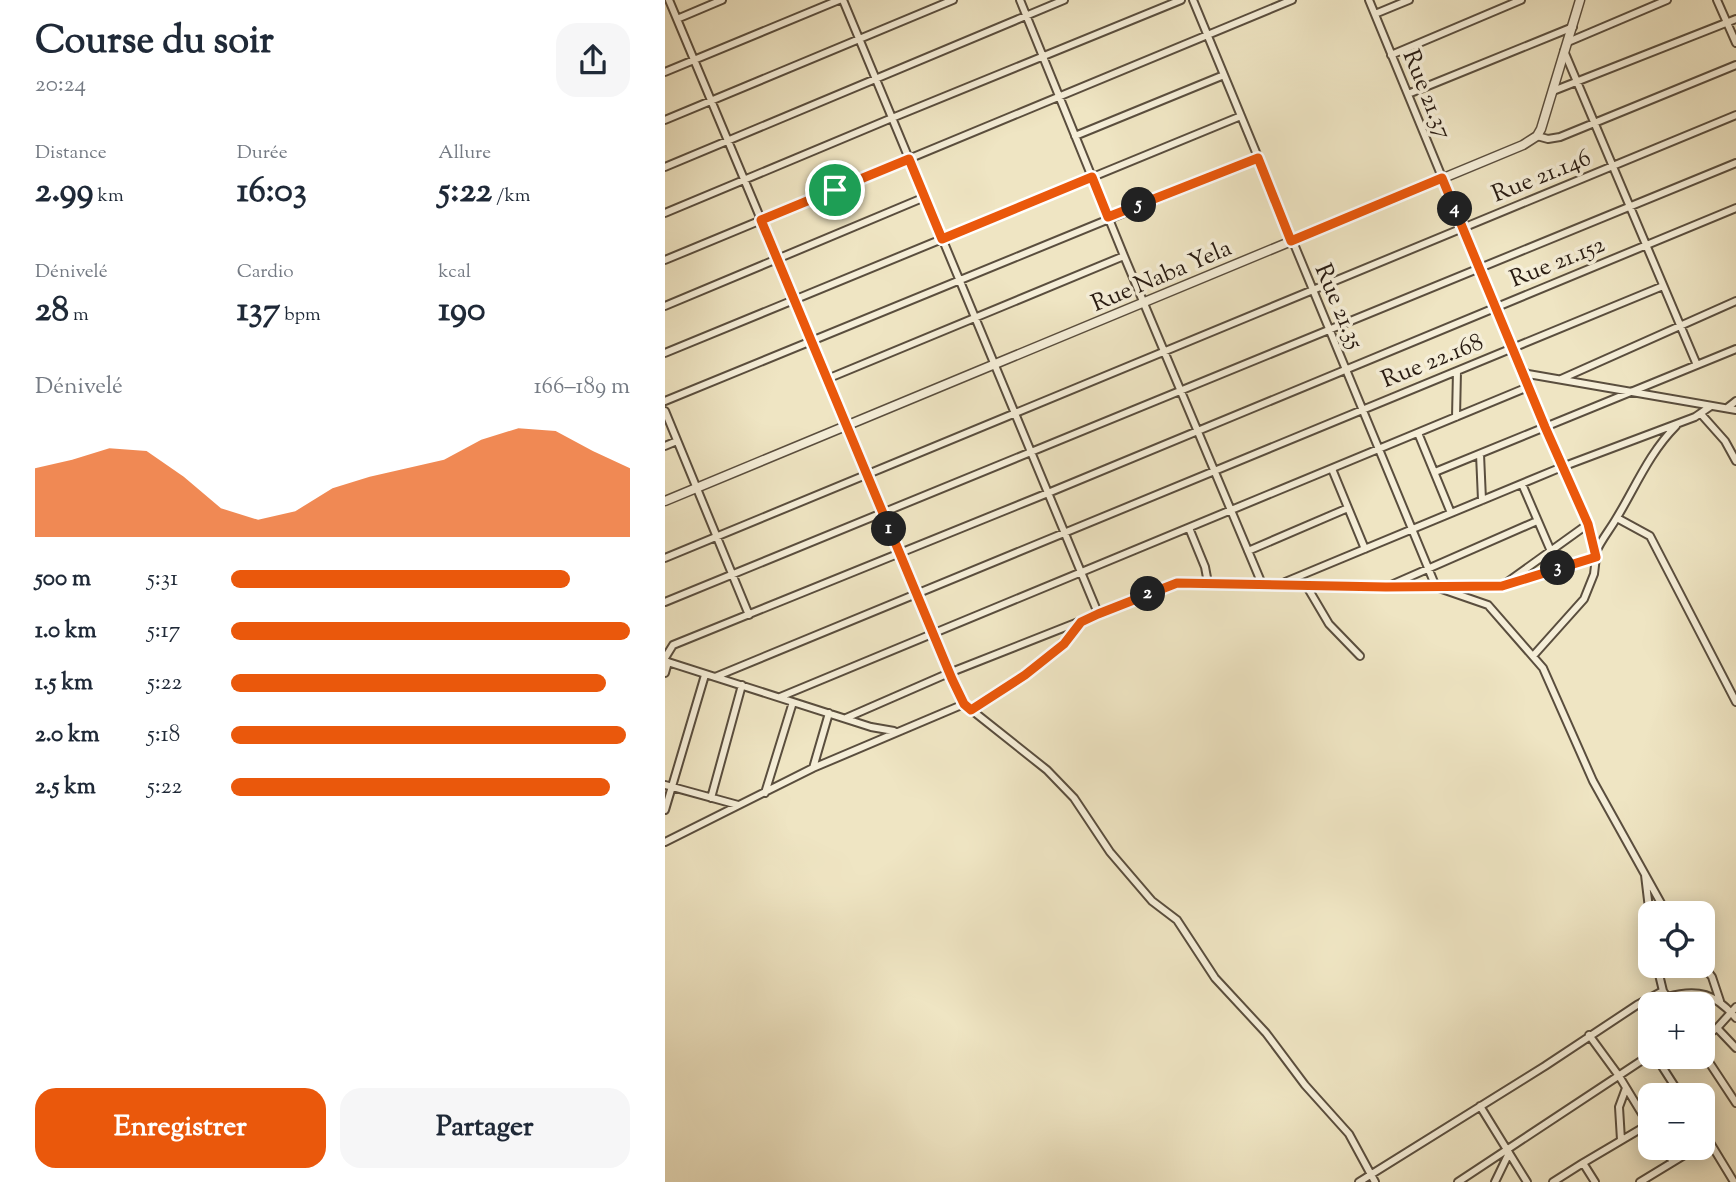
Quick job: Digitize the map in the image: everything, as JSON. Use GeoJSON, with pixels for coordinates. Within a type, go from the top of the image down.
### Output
{"type":"FeatureCollection","features":[{"type":"Feature","properties":{"kind":"street"},"geometry":{"type":"LineString","coordinates":[[669,0],[964,704],[1047,770],[1074,798],[1110,852],[1152,901],[1177,920],[1223,987],[1266,1033],[1305,1084],[1349,1134],[1375,1182]]}},
{"type":"Feature","properties":{"kind":"street"},"geometry":{"type":"LineString","coordinates":[[677,19],[722,0]]}},
{"type":"Feature","properties":{"kind":"street"},"geometry":{"type":"LineString","coordinates":[[665,72],[841,0],[876,78],[1098,614]]}},
{"type":"Feature","properties":{"kind":"street"},"geometry":{"type":"LineString","coordinates":[[665,120],[953,0]]}},
{"type":"Feature","properties":{"kind":"street"},"geometry":{"type":"LineString","coordinates":[[1020,0],[1262,584]]}},
{"type":"Feature","properties":{"kind":"street"},"geometry":{"type":"LineString","coordinates":[[665,167],[1064,0]]}},
{"type":"Feature","properties":{"kind":"street"},"geometry":{"type":"LineString","coordinates":[[665,213],[1181,0]]}},
{"type":"Feature","properties":{"kind":"street","name":"Rue 21.35"},"geometry":{"type":"LineString","coordinates":[[1193,0],[1436,587]]}},
{"type":"Feature","properties":{"kind":"street"},"geometry":{"type":"LineString","coordinates":[[665,260],[1291,0]]}},
{"type":"Feature","properties":{"kind":"street","name":"Rue 21.37"},"geometry":{"type":"LineString","coordinates":[[1369,0],[1528,387],[1588,524],[1595,555],[1594,574],[1584,599],[1533,656]]}},
{"type":"Feature","properties":{"kind":"street"},"geometry":{"type":"LineString","coordinates":[[1375,14],[1409,0]]}},
{"type":"Feature","properties":{"kind":"street"},"geometry":{"type":"LineString","coordinates":[[1391,55],[1521,0]]}},
{"type":"Feature","properties":{"kind":"street"},"geometry":{"type":"LineString","coordinates":[[1580,0],[1537,136],[1554,139],[1595,125],[1736,65]]}},
{"type":"Feature","properties":{"kind":"street"},"geometry":{"type":"LineString","coordinates":[[1568,42],[1667,0]]}},
{"type":"Feature","properties":{"kind":"street"},"geometry":{"type":"LineString","coordinates":[[1717,0],[1736,43]]}},
{"type":"Feature","properties":{"kind":"street"},"geometry":{"type":"LineString","coordinates":[[1553,91],[1736,19]]}},
{"type":"Feature","properties":{"kind":"street"},"geometry":{"type":"LineString","coordinates":[[1408,94],[1573,27]]}},
{"type":"Feature","properties":{"kind":"street"},"geometry":{"type":"LineString","coordinates":[[1564,51],[1697,365]]}},
{"type":"Feature","properties":{"kind":"street"},"geometry":{"type":"LineString","coordinates":[[1075,136],[1224,75]]}},
{"type":"Feature","properties":{"kind":"street","name":"Rue 21.146"},"geometry":{"type":"LineString","coordinates":[[665,558],[1736,115]]}},
{"type":"Feature","properties":{"kind":"street"},"geometry":{"type":"LineString","coordinates":[[665,353],[1241,116]]}},
{"type":"Feature","properties":{"kind":"street","name":"Rue Naba Yela"},"geometry":{"type":"LineString","coordinates":[[665,501],[1523,145],[1537,136]]}},
{"type":"Feature","properties":{"kind":"street"},"geometry":{"type":"LineString","coordinates":[[665,401],[1108,217],[1258,158]]}},
{"type":"Feature","properties":{"kind":"street"},"geometry":{"type":"LineString","coordinates":[[665,602],[1736,163]]}},
{"type":"Feature","properties":{"kind":"street"},"geometry":{"type":"LineString","coordinates":[[665,306],[925,197]]}},
{"type":"Feature","properties":{"kind":"street","name":"Rue 21.152"},"geometry":{"type":"LineString","coordinates":[[666,660],[674,645],[1736,208]]}},
{"type":"Feature","properties":{"kind":"street"},"geometry":{"type":"LineString","coordinates":[[827,379],[1124,256]]}},
{"type":"Feature","properties":{"kind":"street","name":"Rue 22.168"},"geometry":{"type":"LineString","coordinates":[[715,677],[1663,286]]}},
{"type":"Feature","properties":{"kind":"street"},"geometry":{"type":"LineString","coordinates":[[1559,380],[1736,301]]}},
{"type":"Feature","properties":{"kind":"street"},"geometry":{"type":"LineString","coordinates":[[1435,472],[1736,349]]}},
{"type":"Feature","properties":{"kind":"street"},"geometry":{"type":"LineString","coordinates":[[1456,417],[1457,371]]}},
{"type":"Feature","properties":{"kind":"street"},"geometry":{"type":"LineString","coordinates":[[1523,371],[1559,380],[1736,410]]}},
{"type":"Feature","properties":{"kind":"street"},"geometry":{"type":"LineString","coordinates":[[781,697],[1528,387]]}},
{"type":"Feature","properties":{"kind":"street"},"geometry":{"type":"LineString","coordinates":[[1727,408],[1736,401]]}},
{"type":"Feature","properties":{"kind":"street"},"geometry":{"type":"LineString","coordinates":[[1280,584],[1562,467],[1677,425],[1701,414],[1711,406]]}},
{"type":"Feature","properties":{"kind":"street"},"geometry":{"type":"LineString","coordinates":[[665,411],[749,615]]}},
{"type":"Feature","properties":{"kind":"street"},"geometry":{"type":"LineString","coordinates":[[1701,414],[1725,440],[1736,461]]}},
{"type":"Feature","properties":{"kind":"street"},"geometry":{"type":"LineString","coordinates":[[846,718],[949,673],[1173,584],[1502,586],[1595,555],[1634,484],[1667,435],[1677,425]]}},
{"type":"Feature","properties":{"kind":"street"},"geometry":{"type":"LineString","coordinates":[[1418,433],[1451,513]]}},
{"type":"Feature","properties":{"kind":"street"},"geometry":{"type":"LineString","coordinates":[[665,446],[677,441]]}},
{"type":"Feature","properties":{"kind":"street"},"geometry":{"type":"LineString","coordinates":[[1480,454],[1482,500]]}},
{"type":"Feature","properties":{"kind":"street"},"geometry":{"type":"LineString","coordinates":[[1332,469],[1365,549]]}},
{"type":"Feature","properties":{"kind":"street"},"geometry":{"type":"LineString","coordinates":[[1522,484],[1550,549]]}},
{"type":"Feature","properties":{"kind":"street"},"geometry":{"type":"LineString","coordinates":[[1248,551],[1348,508]]}},
{"type":"Feature","properties":{"kind":"street"},"geometry":{"type":"LineString","coordinates":[[1617,518],[1650,536],[1736,702]]}},
{"type":"Feature","properties":{"kind":"street"},"geometry":{"type":"LineString","coordinates":[[1386,587],[1538,521]]}},
{"type":"Feature","properties":{"kind":"street"},"geometry":{"type":"LineString","coordinates":[[1502,586],[1588,524]]}},
{"type":"Feature","properties":{"kind":"street"},"geometry":{"type":"LineString","coordinates":[[1189,528],[1205,567],[1208,583]]}},
{"type":"Feature","properties":{"kind":"street"},"geometry":{"type":"LineString","coordinates":[[1306,584],[1331,627],[1360,656]]}},
{"type":"Feature","properties":{"kind":"street"},"geometry":{"type":"LineString","coordinates":[[1436,587],[1488,605],[1543,668],[1593,781],[1660,901]]}},
{"type":"Feature","properties":{"kind":"street"},"geometry":{"type":"LineString","coordinates":[[971,710],[1025,675],[1064,644],[1081,622]]}},
{"type":"Feature","properties":{"kind":"street"},"geometry":{"type":"LineString","coordinates":[[665,673],[666,660],[886,731],[898,730]]}},
{"type":"Feature","properties":{"kind":"street"},"geometry":{"type":"LineString","coordinates":[[665,810],[668,786],[705,674]]}},
{"type":"Feature","properties":{"kind":"street"},"geometry":{"type":"LineString","coordinates":[[711,797],[742,685]]}},
{"type":"Feature","properties":{"kind":"street"},"geometry":{"type":"LineString","coordinates":[[765,793],[793,702]]}},
{"type":"Feature","properties":{"kind":"street"},"geometry":{"type":"LineString","coordinates":[[665,842],[813,768],[964,704]]}},
{"type":"Feature","properties":{"kind":"street"},"geometry":{"type":"LineString","coordinates":[[813,768],[829,713]]}},
{"type":"Feature","properties":{"kind":"street"},"geometry":{"type":"LineString","coordinates":[[668,786],[738,804]]}},
{"type":"Feature","properties":{"kind":"street"},"geometry":{"type":"LineString","coordinates":[[1644,870],[1648,901]]}},
{"type":"Feature","properties":{"kind":"street"},"geometry":{"type":"LineString","coordinates":[[1712,978],[1720,1001]]}},
{"type":"Feature","properties":{"kind":"street"},"geometry":{"type":"LineString","coordinates":[[1715,998],[1735,1013],[1717,1028],[1736,1048]]}},
{"type":"Feature","properties":{"kind":"street"},"geometry":{"type":"LineString","coordinates":[[1359,1182],[1589,1035],[1638,1009]]}},
{"type":"Feature","properties":{"kind":"street"},"geometry":{"type":"LineString","coordinates":[[1589,1035],[1638,1107]]}},
{"type":"Feature","properties":{"kind":"street"},"geometry":{"type":"LineString","coordinates":[[1458,1182],[1638,1063]]}},
{"type":"Feature","properties":{"kind":"street"},"geometry":{"type":"LineString","coordinates":[[1714,1069],[1736,1103]]}},
{"type":"Feature","properties":{"kind":"street"},"geometry":{"type":"LineString","coordinates":[[1621,1140],[1619,1107],[1626,1088]]}},
{"type":"Feature","properties":{"kind":"street"},"geometry":{"type":"LineString","coordinates":[[1480,1106],[1527,1182]]}},
{"type":"Feature","properties":{"kind":"street"},"geometry":{"type":"LineString","coordinates":[[1553,1182],[1638,1131]]}},
{"type":"Feature","properties":{"kind":"street"},"geometry":{"type":"LineString","coordinates":[[1495,1182],[1508,1151]]}},
{"type":"Feature","properties":{"kind":"street"},"geometry":{"type":"LineString","coordinates":[[1715,1155],[1734,1182]]}},
{"type":"Feature","properties":{"kind":"street"},"geometry":{"type":"LineString","coordinates":[[1640,1182],[1676,1160]]}},
{"type":"Feature","properties":{"kind":"street"},"geometry":{"type":"LineString","coordinates":[[1583,1163],[1595,1182]]}},
{"type":"Feature","properties":{"kind":"route"},"geometry":{"type":"LineString","coordinates":[[1258,158],[1291,241],[1442,178],[1588,524],[1596,557],[1502,586],[1177,583],[1081,622],[1064,644],[1025,675],[971,710],[964,704],[952,679],[761,220],[835,190],[909,159],[942,239],[1092,177],[1108,217],[1258,158]]}}]}
